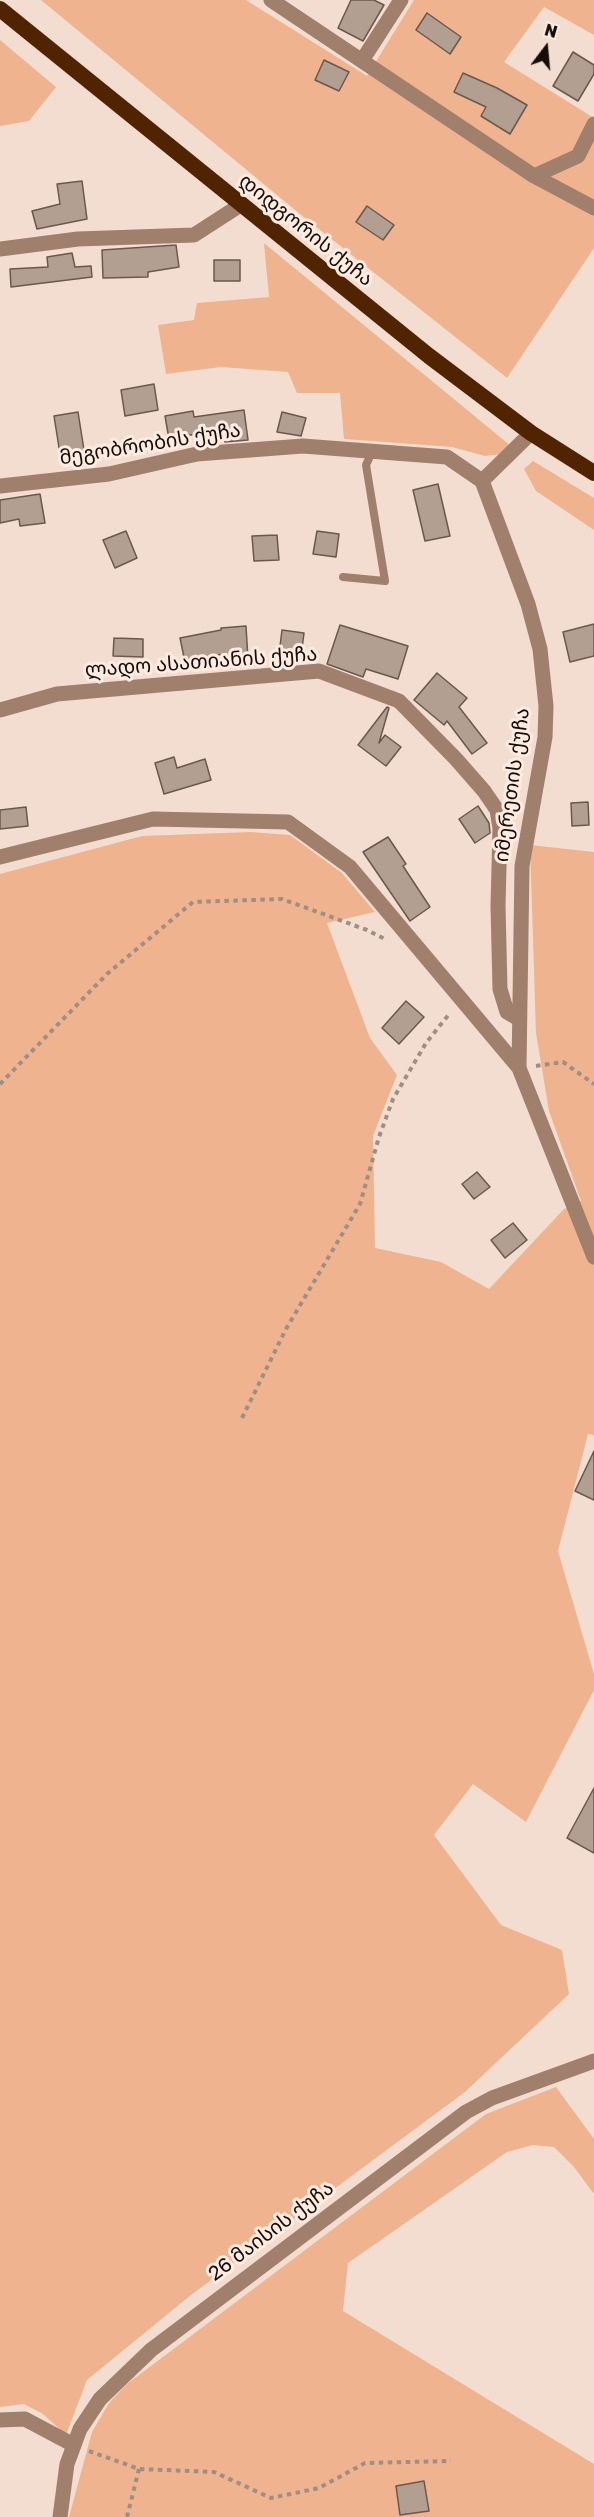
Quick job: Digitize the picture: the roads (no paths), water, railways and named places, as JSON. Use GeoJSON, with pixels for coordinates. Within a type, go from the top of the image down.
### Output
{"type":"FeatureCollection","features":[{"type":"Feature","properties":{"kind":"highway","name":"დიდგორის ქუჩა"},"geometry":{"type":"LineString","coordinates":[[0,9],[429,357],[531,433],[594,473]]}},
{"type":"Feature","properties":{"kind":"street"},"geometry":{"type":"LineString","coordinates":[[272,0],[534,176],[594,208]]}},
{"type":"Feature","properties":{"kind":"street"},"geometry":{"type":"LineString","coordinates":[[363,59],[401,0]]}},
{"type":"Feature","properties":{"kind":"street"},"geometry":{"type":"LineString","coordinates":[[534,176],[578,156],[594,124]]}},
{"type":"Feature","properties":{"kind":"street"},"geometry":{"type":"LineString","coordinates":[[0,249],[78,239],[194,235],[242,204]]}},
{"type":"Feature","properties":{"kind":"street"},"geometry":{"type":"LineString","coordinates":[[482,482],[531,433]]}},
{"type":"Feature","properties":{"kind":"street","name":"მეგობრობის ქუჩა"},"geometry":{"type":"LineString","coordinates":[[0,486],[109,474],[197,454],[303,446],[447,458],[482,482]]}},
{"type":"Feature","properties":{"kind":"street","name":"იმერეთის ქუჩა"},"geometry":{"type":"LineString","coordinates":[[482,482],[528,604],[540,649],[546,706],[545,737],[522,866],[519,1068]]}},
{"type":"Feature","properties":{"kind":"street","name":"ლადო ასათიანის ქუჩა"},"geometry":{"type":"LineString","coordinates":[[0,710],[57,694],[319,670],[399,701],[456,759],[497,810],[500,828],[498,906],[500,989],[507,1012],[519,1019]]}},
{"type":"Feature","properties":{"kind":"street"},"geometry":{"type":"LineString","coordinates":[[0,857],[153,819],[288,822],[350,867],[460,1001],[519,1068],[594,1257]]}},
{"type":"Feature","properties":{"kind":"street","name":"26 მაისის ქუჩა"},"geometry":{"type":"LineString","coordinates":[[60,2517],[63,2484],[80,2429],[100,2399],[151,2350],[466,2112],[492,2098],[594,2061]]}},
{"type":"Feature","properties":{"kind":"street"},"geometry":{"type":"LineString","coordinates":[[0,2420],[25,2419],[74,2445]]}},
{"type":"Feature","properties":{"kind":"lane"},"geometry":{"type":"LineString","coordinates":[[343,578],[385,581],[366,465],[372,452]]}}]}
